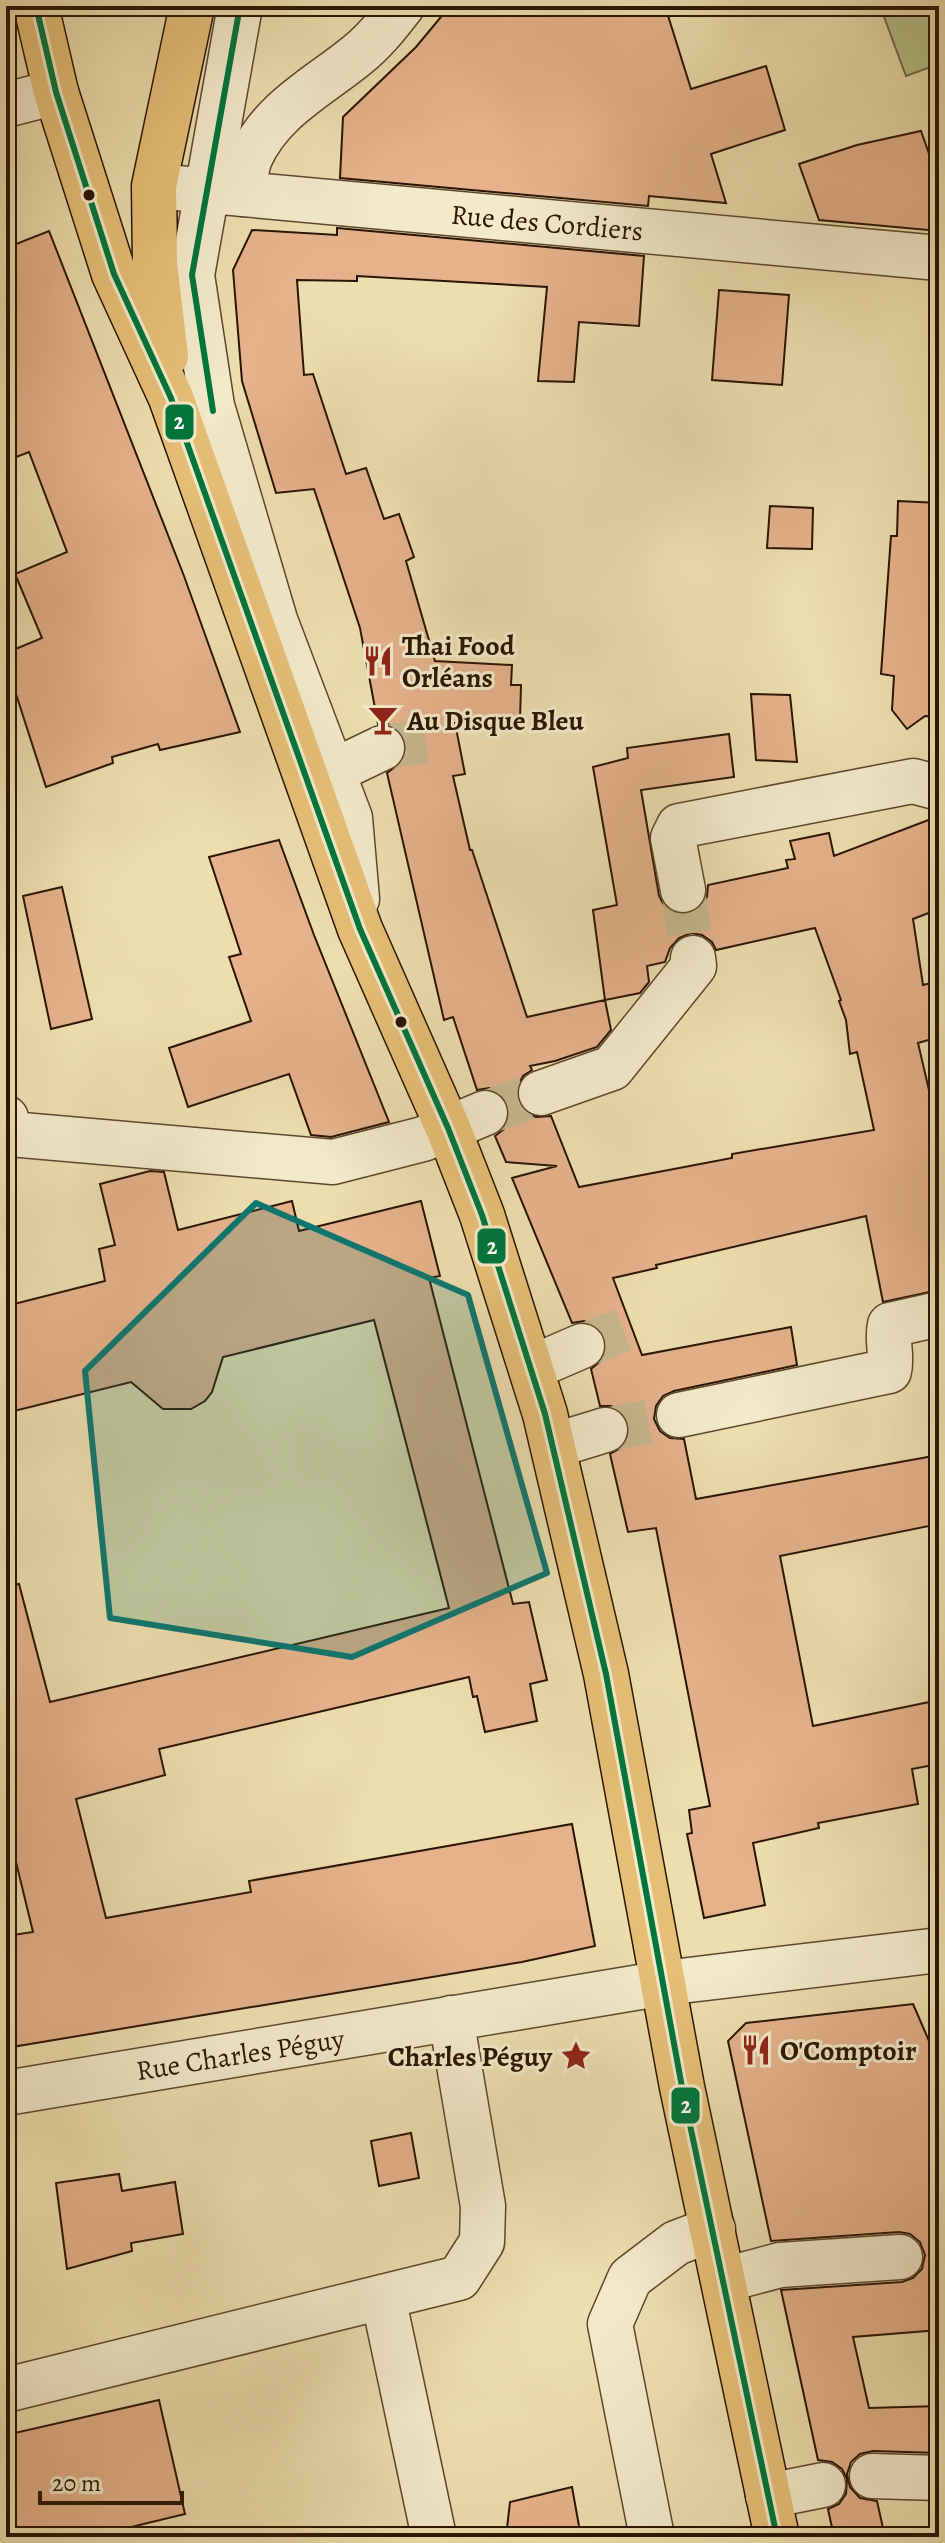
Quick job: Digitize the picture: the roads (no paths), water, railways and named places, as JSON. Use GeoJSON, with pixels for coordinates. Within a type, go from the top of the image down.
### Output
{"type":"FeatureCollection","features":[{"type":"Feature","properties":{"kind":"main road"},"geometry":{"type":"LineString","coordinates":[[36,6],[56,92],[114,274],[171,398],[321,777],[360,929],[467,1120],[482,1215],[553,1446],[606,1674],[682,2087],[773,2517]]}},
{"type":"Feature","properties":{"kind":"main road"},"geometry":{"type":"LineString","coordinates":[[171,398],[155,264],[154,186],[192,6]]}},
{"type":"Feature","properties":{"kind":"street"},"geometry":{"type":"LineString","coordinates":[[225,192],[240,6]]}},
{"type":"Feature","properties":{"kind":"street"},"geometry":{"type":"LineString","coordinates":[[382,748],[321,777],[212,406],[192,275],[225,192],[264,133],[282,111],[358,55],[402,6]]}},
{"type":"Feature","properties":{"kind":"street"},"geometry":{"type":"LineString","coordinates":[[6,105],[56,92]]}},
{"type":"Feature","properties":{"kind":"street","name":"Rue des Cordiers"},"geometry":{"type":"LineString","coordinates":[[154,186],[939,258]]}},
{"type":"Feature","properties":{"kind":"street"},"geometry":{"type":"LineString","coordinates":[[683,890],[673,838],[679,826],[913,781],[939,788]]}},
{"type":"Feature","properties":{"kind":"street"},"geometry":{"type":"LineString","coordinates":[[541,1093],[612,1068],[694,966],[693,958]]}},
{"type":"Feature","properties":{"kind":"street"},"geometry":{"type":"LineString","coordinates":[[6,1118],[10,1134],[333,1162],[423,1139],[467,1120]]}},
{"type":"Feature","properties":{"kind":"street"},"geometry":{"type":"LineString","coordinates":[[679,1415],[889,1371],[892,1358],[888,1335],[890,1325],[939,1314]]}},
{"type":"Feature","properties":{"kind":"street"},"geometry":{"type":"LineString","coordinates":[[531,1368],[582,1346]]}},
{"type":"Feature","properties":{"kind":"street"},"geometry":{"type":"LineString","coordinates":[[553,1446],[605,1430]]}},
{"type":"Feature","properties":{"kind":"street","name":"Rue Charles Péguy"},"geometry":{"type":"LineString","coordinates":[[6,2093],[664,1983],[939,1950]]}},
{"type":"Feature","properties":{"kind":"street"},"geometry":{"type":"LineString","coordinates":[[6,2390],[459,2278],[482,2242],[483,2206],[451,2018]]}},
{"type":"Feature","properties":{"kind":"street"},"geometry":{"type":"LineString","coordinates":[[652,2537],[610,2324],[630,2278],[676,2243],[713,2229]]}},
{"type":"Feature","properties":{"kind":"street"},"geometry":{"type":"LineString","coordinates":[[724,2280],[780,2265],[900,2257]]}},
{"type":"Feature","properties":{"kind":"street"},"geometry":{"type":"LineString","coordinates":[[383,2297],[434,2537]]}},
{"type":"Feature","properties":{"kind":"street"},"geometry":{"type":"LineString","coordinates":[[872,2476],[939,2478]]}},
{"type":"Feature","properties":{"kind":"street"},"geometry":{"type":"LineString","coordinates":[[773,2517],[823,2485]]}},
{"type":"Feature","properties":{"kind":"tunnel"},"geometry":{"type":"LineString","coordinates":[[382,748],[445,737]]}},
{"type":"Feature","properties":{"kind":"tunnel"},"geometry":{"type":"LineString","coordinates":[[683,890],[693,958]]}},
{"type":"Feature","properties":{"kind":"tunnel"},"geometry":{"type":"LineString","coordinates":[[485,1113],[541,1093]]}},
{"type":"Feature","properties":{"kind":"tunnel"},"geometry":{"type":"LineString","coordinates":[[582,1346],[631,1327]]}},
{"type":"Feature","properties":{"kind":"tunnel"},"geometry":{"type":"LineString","coordinates":[[605,1430],[679,1415]]}},
{"type":"Feature","properties":{"kind":"place","name":"Thai Food Orléans"},"geometry":{"type":"Point","coordinates":[378,661]}},
{"type":"Feature","properties":{"kind":"place","name":"Au Disque Bleu"},"geometry":{"type":"Point","coordinates":[383,720]}},
{"type":"Feature","properties":{"kind":"place","name":"O'Comptoir"},"geometry":{"type":"Point","coordinates":[756,2050]}},
{"type":"Feature","properties":{"kind":"place","name":"Charles Péguy"},"geometry":{"type":"Point","coordinates":[576,2056]}}]}
